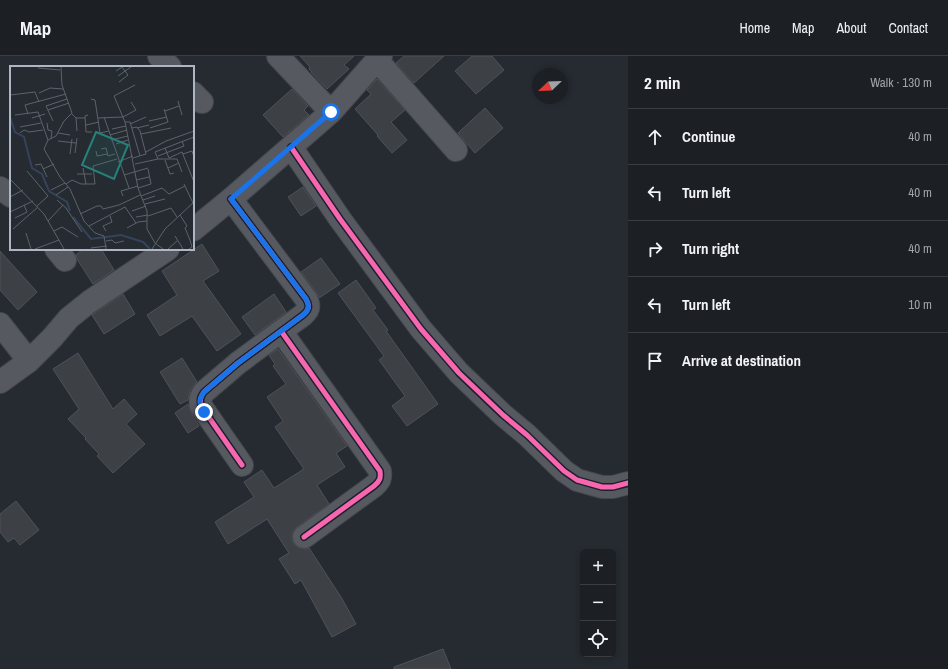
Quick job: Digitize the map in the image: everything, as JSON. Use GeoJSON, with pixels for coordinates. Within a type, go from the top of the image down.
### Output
{"type":"FeatureCollection","features":[{"type":"Feature","properties":{"kind":"street"},"geometry":{"type":"LineString","coordinates":[[160,56],[169,66]]}},
{"type":"Feature","properties":{"kind":"street"},"geometry":{"type":"LineString","coordinates":[[278,56],[331,112]]}},
{"type":"Feature","properties":{"kind":"street"},"geometry":{"type":"LineString","coordinates":[[194,229],[331,112],[379,58],[456,150]]}},
{"type":"Feature","properties":{"kind":"street"},"geometry":{"type":"LineString","coordinates":[[291,147],[340,219],[422,329],[459,373],[564,471],[577,480],[602,487],[613,487],[628,483]]}},
{"type":"Feature","properties":{"kind":"street"},"geometry":{"type":"LineString","coordinates":[[0,188],[10,195]]}},
{"type":"Feature","properties":{"kind":"street"},"geometry":{"type":"LineString","coordinates":[[231,199],[306,299],[309,307],[308,311],[238,363],[204,392],[201,397],[201,406],[242,465]]}},
{"type":"Feature","properties":{"kind":"street"},"geometry":{"type":"LineString","coordinates":[[0,382],[29,361],[69,318],[89,302],[167,250]]}},
{"type":"Feature","properties":{"kind":"street"},"geometry":{"type":"LineString","coordinates":[[0,324],[29,361]]}},
{"type":"Feature","properties":{"kind":"street"},"geometry":{"type":"LineString","coordinates":[[281,331],[380,470],[381,476],[379,482],[374,486],[304,537]]}},
{"type":"Feature","properties":{"kind":"building"},"geometry":{"type":"Polygon","coordinates":[[[300,56],[354,56],[344,65],[349,69],[327,89],[311,72],[309,69],[310,67],[300,56]]]}},
{"type":"Feature","properties":{"kind":"building"},"geometry":{"type":"Polygon","coordinates":[[[404,56],[444,56],[414,83],[396,63],[404,56]]]}},
{"type":"Feature","properties":{"kind":"building"},"geometry":{"type":"Polygon","coordinates":[[[472,56],[492,56],[504,70],[476,94],[455,71],[472,56]]]}},
{"type":"Feature","properties":{"kind":"building"},"geometry":{"type":"Polygon","coordinates":[[[377,79],[405,110],[391,122],[407,140],[392,153],[355,109],[371,94],[367,90],[377,79]]]}},
{"type":"Feature","properties":{"kind":"building"},"geometry":{"type":"Polygon","coordinates":[[[292,89],[308,106],[304,110],[309,115],[283,137],[263,115],[292,89]]]}},
{"type":"Feature","properties":{"kind":"building"},"geometry":{"type":"Polygon","coordinates":[[[485,108],[503,128],[475,153],[458,133],[485,108]]]}},
{"type":"Feature","properties":{"kind":"building"},"geometry":{"type":"Polygon","coordinates":[[[303,187],[316,206],[301,216],[288,197],[303,187]]]}},
{"type":"Feature","properties":{"kind":"building"},"geometry":{"type":"Polygon","coordinates":[[[202,244],[219,271],[203,281],[241,334],[217,351],[192,316],[160,336],[147,315],[177,295],[162,271],[202,244]]]}},
{"type":"Feature","properties":{"kind":"building"},"geometry":{"type":"Polygon","coordinates":[[[82,250],[102,250],[114,270],[93,284],[76,255],[82,250]]]}},
{"type":"Feature","properties":{"kind":"building"},"geometry":{"type":"Polygon","coordinates":[[[0,251],[37,292],[18,310],[0,290],[0,251]]]}},
{"type":"Feature","properties":{"kind":"building"},"geometry":{"type":"Polygon","coordinates":[[[321,258],[340,284],[319,298],[301,272],[321,258]]]}},
{"type":"Feature","properties":{"kind":"building"},"geometry":{"type":"Polygon","coordinates":[[[356,280],[376,308],[373,310],[388,330],[386,331],[438,404],[407,426],[392,406],[405,396],[379,360],[384,356],[338,293],[356,280]]]}},
{"type":"Feature","properties":{"kind":"building"},"geometry":{"type":"Polygon","coordinates":[[[123,294],[135,314],[104,334],[92,315],[123,294]]]}},
{"type":"Feature","properties":{"kind":"building"},"geometry":{"type":"Polygon","coordinates":[[[274,294],[286,312],[255,335],[242,317],[274,294]]]}},
{"type":"Feature","properties":{"kind":"building"},"geometry":{"type":"Polygon","coordinates":[[[278,349],[347,446],[336,453],[345,467],[317,485],[329,504],[297,527],[293,532],[292,538],[294,544],[299,548],[309,548],[341,597],[356,624],[332,637],[301,580],[295,584],[279,559],[289,553],[267,519],[228,544],[215,522],[254,497],[244,482],[262,470],[274,488],[304,469],[275,427],[283,421],[267,397],[286,384],[273,366],[275,364],[269,355],[278,349]]]}},
{"type":"Feature","properties":{"kind":"building"},"geometry":{"type":"Polygon","coordinates":[[[78,353],[113,409],[124,399],[137,414],[126,424],[145,444],[113,473],[97,456],[99,454],[85,439],[86,438],[68,419],[79,409],[53,369],[78,353]]]}},
{"type":"Feature","properties":{"kind":"building"},"geometry":{"type":"Polygon","coordinates":[[[182,358],[197,382],[190,390],[188,400],[180,404],[160,372],[182,358]]]}},
{"type":"Feature","properties":{"kind":"building"},"geometry":{"type":"Polygon","coordinates":[[[188,404],[191,413],[199,426],[188,433],[175,413],[188,404]]]}},
{"type":"Feature","properties":{"kind":"building"},"geometry":{"type":"Polygon","coordinates":[[[16,501],[39,530],[20,545],[14,538],[8,542],[0,532],[0,514],[16,501]]]}},
{"type":"Feature","properties":{"kind":"building"},"geometry":{"type":"Polygon","coordinates":[[[443,649],[451,669],[394,669],[394,667],[443,649]]]}},
{"type":"Feature","properties":{"kind":"cycle path"},"geometry":{"type":"LineString","coordinates":[[291,147],[340,219],[421,329],[459,373],[564,471],[577,480],[602,487],[613,487],[628,483]]}},
{"type":"Feature","properties":{"kind":"cycle path"},"geometry":{"type":"LineString","coordinates":[[231,199],[306,299],[308,304],[308,310],[303,315],[238,363],[204,392],[201,397],[201,406],[242,465]]}},
{"type":"Feature","properties":{"kind":"cycle path"},"geometry":{"type":"LineString","coordinates":[[281,331],[380,471],[380,479],[378,483],[304,537]]}},
{"type":"Feature","properties":{"kind":"route"},"geometry":{"type":"LineString","coordinates":[[204,412],[200,401],[204,392],[238,363],[308,311],[309,307],[306,299],[231,199],[331,112]]}}]}
